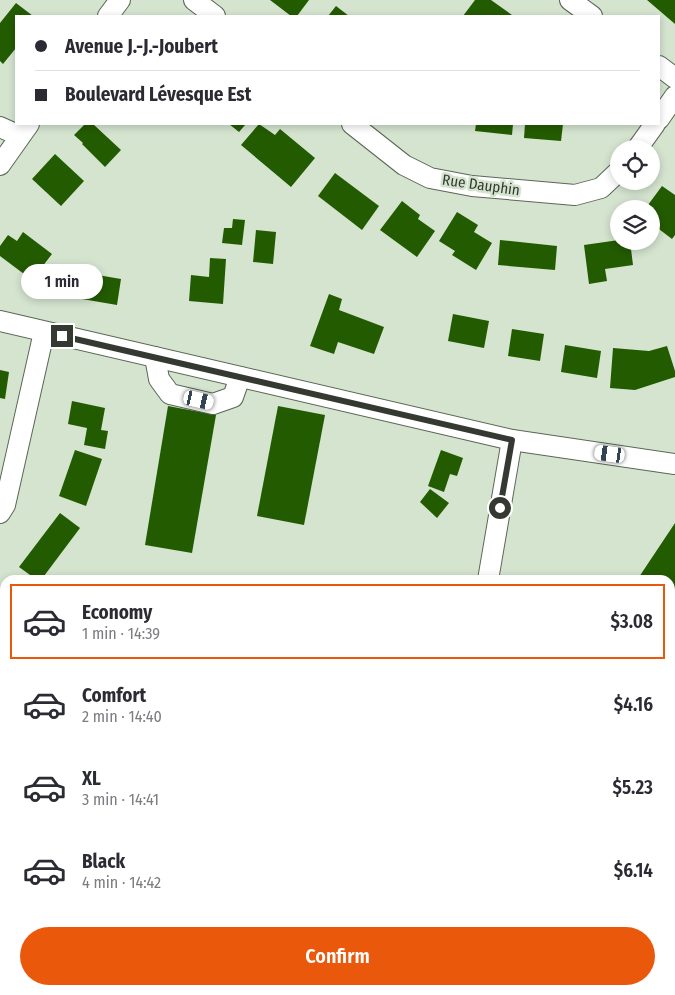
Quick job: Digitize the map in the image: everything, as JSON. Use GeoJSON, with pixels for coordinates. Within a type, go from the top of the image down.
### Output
{"type":"FeatureCollection","features":[{"type":"Feature","properties":{"kind":"street"},"geometry":{"type":"LineString","coordinates":[[109,15],[120,0]]}},
{"type":"Feature","properties":{"kind":"street"},"geometry":{"type":"LineString","coordinates":[[570,0],[591,15]]}},
{"type":"Feature","properties":{"kind":"street"},"geometry":{"type":"LineString","coordinates":[[660,67],[675,78]]}},
{"type":"Feature","properties":{"kind":"street"},"geometry":{"type":"LineString","coordinates":[[660,118],[675,96]]}},
{"type":"Feature","properties":{"kind":"street","name":"Rue Dauphin"},"geometry":{"type":"LineString","coordinates":[[353,125],[404,165],[430,178],[472,186],[575,195],[602,188],[610,180]]}},
{"type":"Feature","properties":{"kind":"street"},"geometry":{"type":"LineString","coordinates":[[643,140],[654,125]]}},
{"type":"Feature","properties":{"kind":"street"},"geometry":{"type":"LineString","coordinates":[[0,127],[24,130],[0,164]]}},
{"type":"Feature","properties":{"kind":"street"},"geometry":{"type":"LineString","coordinates":[[0,321],[512,440],[673,461]]}},
{"type":"Feature","properties":{"kind":"street"},"geometry":{"type":"LineString","coordinates":[[0,514],[5,506],[44,332]]}},
{"type":"Feature","properties":{"kind":"street"},"geometry":{"type":"LineString","coordinates":[[154,357],[159,380],[170,394],[213,404],[233,397],[240,377]]}},
{"type":"Feature","properties":{"kind":"street"},"geometry":{"type":"LineString","coordinates":[[489,575],[512,440]]}},
{"type":"Feature","properties":{"kind":"building"},"geometry":{"type":"Polygon","coordinates":[[[270,0],[309,0],[298,15],[290,15],[270,0]]]}},
{"type":"Feature","properties":{"kind":"building"},"geometry":{"type":"Polygon","coordinates":[[[475,0],[491,0],[512,15],[464,15],[475,0]]]}},
{"type":"Feature","properties":{"kind":"building"},"geometry":{"type":"Polygon","coordinates":[[[647,0],[675,0],[675,24],[647,0]]]}},
{"type":"Feature","properties":{"kind":"building"},"geometry":{"type":"Polygon","coordinates":[[[16,3],[32,15],[15,15],[15,49],[3,64],[0,61],[0,23],[16,3]]]}},
{"type":"Feature","properties":{"kind":"building"},"geometry":{"type":"Polygon","coordinates":[[[336,6],[348,15],[329,15],[336,6]]]}},
{"type":"Feature","properties":{"kind":"building"},"geometry":{"type":"Polygon","coordinates":[[[84,125],[94,125],[121,150],[105,167],[74,135],[84,125]]]}},
{"type":"Feature","properties":{"kind":"building"},"geometry":{"type":"Polygon","coordinates":[[[230,125],[245,125],[239,132],[230,125]]]}},
{"type":"Feature","properties":{"kind":"building"},"geometry":{"type":"Polygon","coordinates":[[[258,125],[260,125],[275,135],[280,129],[315,158],[291,187],[241,145],[258,125]]]}},
{"type":"Feature","properties":{"kind":"building"},"geometry":{"type":"Polygon","coordinates":[[[476,125],[513,125],[512,135],[475,131],[476,125]]]}},
{"type":"Feature","properties":{"kind":"building"},"geometry":{"type":"Polygon","coordinates":[[[525,125],[563,125],[561,141],[524,138],[525,125]]]}},
{"type":"Feature","properties":{"kind":"building"},"geometry":{"type":"Polygon","coordinates":[[[55,154],[84,181],[61,206],[32,179],[55,154]]]}},
{"type":"Feature","properties":{"kind":"building"},"geometry":{"type":"Polygon","coordinates":[[[335,173],[379,206],[362,230],[318,196],[335,173]]]}},
{"type":"Feature","properties":{"kind":"building"},"geometry":{"type":"Polygon","coordinates":[[[662,186],[675,195],[675,235],[672,239],[660,230],[660,200],[652,200],[662,186]]]}},
{"type":"Feature","properties":{"kind":"building"},"geometry":{"type":"Polygon","coordinates":[[[402,201],[420,215],[418,219],[435,231],[417,257],[380,230],[402,201]]]}},
{"type":"Feature","properties":{"kind":"building"},"geometry":{"type":"Polygon","coordinates":[[[457,212],[478,225],[474,232],[492,243],[476,270],[452,255],[455,251],[439,241],[457,212]]]}},
{"type":"Feature","properties":{"kind":"building"},"geometry":{"type":"Polygon","coordinates":[[[233,219],[245,220],[242,245],[222,243],[224,228],[232,228],[233,219]]]}},
{"type":"Feature","properties":{"kind":"building"},"geometry":{"type":"Polygon","coordinates":[[[256,230],[276,232],[273,264],[253,262],[256,230]]]}},
{"type":"Feature","properties":{"kind":"building"},"geometry":{"type":"Polygon","coordinates":[[[23,232],[52,254],[32,280],[0,256],[0,246],[8,235],[17,241],[23,232]]]}},
{"type":"Feature","properties":{"kind":"building"},"geometry":{"type":"Polygon","coordinates":[[[500,240],[557,246],[555,270],[498,265],[500,240]]]}},
{"type":"Feature","properties":{"kind":"building"},"geometry":{"type":"Polygon","coordinates":[[[610,241],[610,250],[631,250],[633,265],[605,269],[607,281],[589,284],[584,245],[610,241]]]}},
{"type":"Feature","properties":{"kind":"building"},"geometry":{"type":"Polygon","coordinates":[[[210,258],[226,259],[223,304],[189,301],[191,275],[209,277],[210,258]]]}},
{"type":"Feature","properties":{"kind":"building"},"geometry":{"type":"Polygon","coordinates":[[[86,273],[121,279],[117,305],[82,299],[86,273]]]}},
{"type":"Feature","properties":{"kind":"building"},"geometry":{"type":"Polygon","coordinates":[[[329,294],[342,299],[339,310],[384,327],[374,354],[338,342],[334,354],[310,346],[329,294]]]}},
{"type":"Feature","properties":{"kind":"building"},"geometry":{"type":"Polygon","coordinates":[[[453,314],[489,321],[484,348],[448,341],[453,314]]]}},
{"type":"Feature","properties":{"kind":"building"},"geometry":{"type":"Polygon","coordinates":[[[512,329],[544,334],[540,361],[508,356],[512,329]]]}},
{"type":"Feature","properties":{"kind":"building"},"geometry":{"type":"Polygon","coordinates":[[[565,345],[601,351],[597,378],[561,372],[565,345]]]}},
{"type":"Feature","properties":{"kind":"building"},"geometry":{"type":"Polygon","coordinates":[[[667,346],[675,377],[635,390],[610,388],[613,348],[649,351],[667,346]]]}},
{"type":"Feature","properties":{"kind":"building"},"geometry":{"type":"Polygon","coordinates":[[[0,370],[9,372],[5,399],[0,398],[0,370]]]}},
{"type":"Feature","properties":{"kind":"building"},"geometry":{"type":"Polygon","coordinates":[[[72,401],[105,408],[101,430],[108,431],[105,449],[84,445],[87,428],[68,424],[72,401]]]}},
{"type":"Feature","properties":{"kind":"building"},"geometry":{"type":"Polygon","coordinates":[[[168,406],[216,415],[192,553],[145,545],[168,406]]]}},
{"type":"Feature","properties":{"kind":"building"},"geometry":{"type":"Polygon","coordinates":[[[278,406],[325,415],[304,525],[257,516],[278,406]]]}},
{"type":"Feature","properties":{"kind":"building"},"geometry":{"type":"Polygon","coordinates":[[[75,450],[102,459],[86,506],[59,496],[75,450]]]}},
{"type":"Feature","properties":{"kind":"building"},"geometry":{"type":"Polygon","coordinates":[[[441,450],[463,458],[457,476],[450,474],[444,492],[428,486],[441,450]]]}},
{"type":"Feature","properties":{"kind":"building"},"geometry":{"type":"Polygon","coordinates":[[[430,489],[449,503],[437,518],[420,502],[430,489]]]}},
{"type":"Feature","properties":{"kind":"building"},"geometry":{"type":"Polygon","coordinates":[[[60,513],[80,528],[45,575],[30,575],[19,567],[60,513]]]}},
{"type":"Feature","properties":{"kind":"building"},"geometry":{"type":"Polygon","coordinates":[[[675,523],[675,575],[640,575],[675,523]]]}},
{"type":"Feature","properties":{"kind":"route"},"geometry":{"type":"LineString","coordinates":[[62,336],[512,440],[500,508]]}}]}
